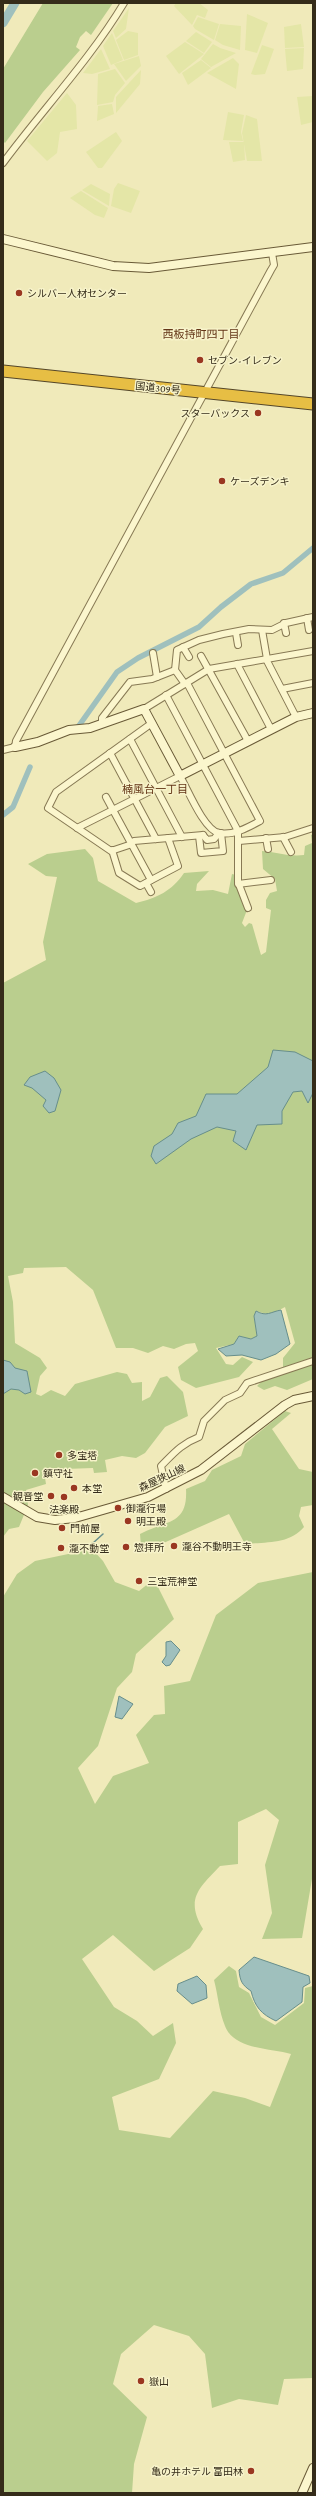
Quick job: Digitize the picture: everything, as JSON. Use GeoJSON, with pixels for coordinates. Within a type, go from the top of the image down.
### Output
{"type":"FeatureCollection","features":[{"type":"Feature","properties":{"kind":"highway","name":"国道309号"},"geometry":{"type":"LineString","coordinates":[[3,364],[313,404]]}},
{"type":"Feature","properties":{"kind":"highway","name":"国道309号"},"geometry":{"type":"LineString","coordinates":[[3,371],[313,397]]}},
{"type":"Feature","properties":{"kind":"street"},"geometry":{"type":"LineString","coordinates":[[3,163],[44,109],[77,72],[124,3]]}},
{"type":"Feature","properties":{"kind":"street"},"geometry":{"type":"LineString","coordinates":[[3,239],[113,266],[127,267],[165,267],[313,247]]}},
{"type":"Feature","properties":{"kind":"street"},"geometry":{"type":"LineString","coordinates":[[15,747],[16,741],[205,389],[274,265],[272,253]]}},
{"type":"Feature","properties":{"kind":"street"},"geometry":{"type":"LineString","coordinates":[[144,709],[208,827],[220,833],[238,831],[260,821],[186,683],[175,670],[176,651],[183,647],[214,640],[249,629],[272,630],[284,623],[310,617],[309,630]]}},
{"type":"Feature","properties":{"kind":"street"},"geometry":{"type":"LineString","coordinates":[[284,623],[286,633]]}},
{"type":"Feature","properties":{"kind":"street"},"geometry":{"type":"LineString","coordinates":[[262,630],[266,659],[296,717]]}},
{"type":"Feature","properties":{"kind":"street"},"geometry":{"type":"LineString","coordinates":[[236,633],[238,644]]}},
{"type":"Feature","properties":{"kind":"street"},"geometry":{"type":"LineString","coordinates":[[183,647],[189,657]]}},
{"type":"Feature","properties":{"kind":"street"},"geometry":{"type":"LineString","coordinates":[[3,750],[38,742],[69,730],[86,729],[144,709],[209,669],[313,651]]}},
{"type":"Feature","properties":{"kind":"street"},"geometry":{"type":"LineString","coordinates":[[153,653],[157,677]]}},
{"type":"Feature","properties":{"kind":"street"},"geometry":{"type":"LineString","coordinates":[[201,656],[248,741]]}},
{"type":"Feature","properties":{"kind":"street"},"geometry":{"type":"LineString","coordinates":[[237,664],[271,729]]}},
{"type":"Feature","properties":{"kind":"street"},"geometry":{"type":"LineString","coordinates":[[102,724],[102,718],[128,684],[157,677],[175,670]]}},
{"type":"Feature","properties":{"kind":"street"},"geometry":{"type":"LineString","coordinates":[[282,689],[313,683]]}},
{"type":"Feature","properties":{"kind":"street"},"geometry":{"type":"LineString","coordinates":[[166,696],[238,831],[238,884],[248,908]]}},
{"type":"Feature","properties":{"kind":"street"},"geometry":{"type":"LineString","coordinates":[[77,828],[271,729],[296,717],[313,713]]}},
{"type":"Feature","properties":{"kind":"street"},"geometry":{"type":"LineString","coordinates":[[152,723],[56,792],[48,808],[112,850],[119,873],[140,886],[178,866],[168,838]]}},
{"type":"Feature","properties":{"kind":"street"},"geometry":{"type":"LineString","coordinates":[[130,739],[182,837]]}},
{"type":"Feature","properties":{"kind":"street"},"geometry":{"type":"LineString","coordinates":[[110,753],[156,839]]}},
{"type":"Feature","properties":{"kind":"street"},"geometry":{"type":"LineString","coordinates":[[106,796],[131,843],[149,882],[151,892]]}},
{"type":"Feature","properties":{"kind":"street"},"geometry":{"type":"LineString","coordinates":[[208,827],[201,836],[201,853],[223,851],[220,833]]}},
{"type":"Feature","properties":{"kind":"street"},"geometry":{"type":"LineString","coordinates":[[239,841],[283,837],[313,828]]}},
{"type":"Feature","properties":{"kind":"street"},"geometry":{"type":"LineString","coordinates":[[112,850],[134,841],[201,836],[207,840],[214,839],[220,833]]}},
{"type":"Feature","properties":{"kind":"street"},"geometry":{"type":"LineString","coordinates":[[283,837],[292,852]]}},
{"type":"Feature","properties":{"kind":"street"},"geometry":{"type":"LineString","coordinates":[[266,838],[268,849]]}},
{"type":"Feature","properties":{"kind":"street"},"geometry":{"type":"LineString","coordinates":[[238,884],[271,880]]}},
{"type":"Feature","properties":{"kind":"street"},"geometry":{"type":"LineString","coordinates":[[166,1489],[160,1466],[173,1457],[183,1443],[199,1436],[204,1421],[226,1400],[240,1393],[246,1384],[313,1361]]}},
{"type":"Feature","properties":{"kind":"street","name":"森屋狭山線"},"geometry":{"type":"LineString","coordinates":[[3,1497],[37,1517],[55,1520],[100,1512],[166,1489],[201,1470],[285,1405],[294,1400],[313,1396]]}},
{"type":"Feature","properties":{"kind":"street"},"geometry":{"type":"LineString","coordinates":[[302,2493],[313,2468]]}},
{"type":"Feature","properties":{"kind":"green space"},"geometry":{"type":"Polygon","coordinates":[[[43,3],[113,3],[91,35],[86,31],[80,37],[76,47],[80,50],[43,92],[5,143],[3,141],[3,69],[43,3]]]}},
{"type":"Feature","properties":{"kind":"green space"},"geometry":{"type":"Polygon","coordinates":[[[176,3],[199,3],[208,10],[205,18],[197,15],[192,25],[174,6],[176,3]]]}},
{"type":"Feature","properties":{"kind":"green space"},"geometry":{"type":"Polygon","coordinates":[[[129,8],[126,29],[116,38],[113,31],[129,8]]]}},
{"type":"Feature","properties":{"kind":"green space"},"geometry":{"type":"Polygon","coordinates":[[[247,14],[268,23],[257,53],[245,50],[247,14]]]}},
{"type":"Feature","properties":{"kind":"green space"},"geometry":{"type":"Polygon","coordinates":[[[198,17],[219,24],[214,40],[195,29],[193,26],[198,17]]]}},
{"type":"Feature","properties":{"kind":"green space"},"geometry":{"type":"Polygon","coordinates":[[[220,24],[241,26],[240,50],[223,45],[215,40],[220,24]]]}},
{"type":"Feature","properties":{"kind":"green space"},"geometry":{"type":"Polygon","coordinates":[[[301,24],[304,47],[285,48],[284,27],[301,24]]]}},
{"type":"Feature","properties":{"kind":"green space"},"geometry":{"type":"Polygon","coordinates":[[[128,31],[138,33],[138,55],[124,60],[116,40],[128,31]]]}},
{"type":"Feature","properties":{"kind":"green space"},"geometry":{"type":"Polygon","coordinates":[[[196,32],[212,42],[204,53],[186,41],[196,32]]]}},
{"type":"Feature","properties":{"kind":"green space"},"geometry":{"type":"Polygon","coordinates":[[[112,33],[123,60],[111,65],[103,46],[112,33]]]}},
{"type":"Feature","properties":{"kind":"green space"},"geometry":{"type":"Polygon","coordinates":[[[185,42],[204,54],[179,74],[166,56],[185,42]]]}},
{"type":"Feature","properties":{"kind":"green space"},"geometry":{"type":"Polygon","coordinates":[[[213,44],[236,53],[211,67],[201,59],[213,44]]]}},
{"type":"Feature","properties":{"kind":"green space"},"geometry":{"type":"Polygon","coordinates":[[[262,45],[274,49],[265,74],[251,74],[262,45]]]}},
{"type":"Feature","properties":{"kind":"green space"},"geometry":{"type":"Polygon","coordinates":[[[304,48],[303,69],[287,71],[285,49],[304,48]]]}},
{"type":"Feature","properties":{"kind":"green space"},"geometry":{"type":"Polygon","coordinates":[[[101,49],[110,69],[92,74],[83,73],[101,49]]]}},
{"type":"Feature","properties":{"kind":"green space"},"geometry":{"type":"Polygon","coordinates":[[[139,56],[141,66],[126,81],[114,64],[139,56]]]}},
{"type":"Feature","properties":{"kind":"green space"},"geometry":{"type":"Polygon","coordinates":[[[233,58],[239,64],[236,89],[207,73],[233,58]]]}},
{"type":"Feature","properties":{"kind":"green space"},"geometry":{"type":"Polygon","coordinates":[[[201,60],[211,68],[188,85],[182,73],[201,60]]]}},
{"type":"Feature","properties":{"kind":"green space"},"geometry":{"type":"Polygon","coordinates":[[[115,69],[125,83],[115,95],[113,102],[97,105],[98,74],[115,69]]]}},
{"type":"Feature","properties":{"kind":"green space"},"geometry":{"type":"Polygon","coordinates":[[[141,70],[140,84],[116,113],[116,97],[141,70]]]}},
{"type":"Feature","properties":{"kind":"green space"},"geometry":{"type":"Polygon","coordinates":[[[67,93],[76,105],[77,129],[60,132],[57,153],[47,161],[27,141],[67,93]]]}},
{"type":"Feature","properties":{"kind":"green space"},"geometry":{"type":"Polygon","coordinates":[[[313,96],[313,122],[301,125],[297,97],[313,96]]]}},
{"type":"Feature","properties":{"kind":"green space"},"geometry":{"type":"Polygon","coordinates":[[[112,104],[114,114],[97,121],[98,106],[112,104]]]}},
{"type":"Feature","properties":{"kind":"green space"},"geometry":{"type":"Polygon","coordinates":[[[228,112],[244,115],[241,132],[243,141],[223,140],[228,112]]]}},
{"type":"Feature","properties":{"kind":"green space"},"geometry":{"type":"Polygon","coordinates":[[[246,115],[257,119],[262,161],[247,161],[242,133],[246,115]]]}},
{"type":"Feature","properties":{"kind":"green space"},"geometry":{"type":"Polygon","coordinates":[[[116,132],[122,141],[102,168],[98,168],[86,152],[116,132]]]}},
{"type":"Feature","properties":{"kind":"green space"},"geometry":{"type":"Polygon","coordinates":[[[229,142],[244,142],[245,160],[233,162],[229,142]]]}},
{"type":"Feature","properties":{"kind":"green space"},"geometry":{"type":"Polygon","coordinates":[[[118,183],[140,191],[131,213],[111,206],[114,189],[118,183]]]}},
{"type":"Feature","properties":{"kind":"green space"},"geometry":{"type":"Polygon","coordinates":[[[91,184],[110,194],[109,206],[82,190],[91,184]]]}},
{"type":"Feature","properties":{"kind":"green space"},"geometry":{"type":"Polygon","coordinates":[[[81,191],[108,208],[104,218],[95,215],[70,198],[81,191]]]}},
{"type":"Feature","properties":{"kind":"green space"},"geometry":{"type":"Polygon","coordinates":[[[313,834],[313,1379],[287,1390],[275,1386],[264,1390],[257,1386],[264,1379],[277,1376],[283,1367],[283,1358],[295,1343],[285,1307],[270,1315],[256,1311],[254,1316],[257,1336],[251,1339],[239,1336],[234,1344],[216,1348],[226,1364],[233,1365],[242,1357],[253,1362],[239,1377],[196,1388],[181,1380],[178,1367],[198,1351],[195,1343],[186,1344],[174,1349],[163,1346],[148,1353],[133,1348],[116,1348],[93,1290],[66,1267],[24,1268],[23,1273],[8,1276],[13,1302],[15,1343],[40,1358],[47,1368],[40,1376],[36,1394],[41,1396],[51,1390],[65,1396],[75,1384],[117,1372],[127,1374],[132,1383],[142,1382],[142,1401],[150,1397],[160,1378],[167,1376],[183,1392],[188,1416],[165,1427],[145,1453],[136,1458],[122,1456],[105,1460],[107,1472],[94,1473],[93,1468],[65,1469],[63,1473],[45,1478],[46,1484],[26,1490],[28,1505],[19,1527],[9,1529],[3,1537],[3,983],[46,960],[43,942],[57,877],[46,876],[28,864],[47,854],[85,849],[93,858],[98,881],[136,903],[151,899],[163,893],[174,885],[184,873],[209,871],[197,884],[196,891],[213,890],[228,894],[232,874],[236,875],[247,910],[242,923],[245,927],[249,923],[252,924],[261,955],[266,952],[271,910],[266,908],[266,900],[270,893],[277,891],[275,879],[263,869],[262,851],[288,855],[304,855],[305,846],[312,843],[311,835],[313,834]]]}},
{"type":"Feature","properties":{"kind":"green space"},"geometry":{"type":"Polygon","coordinates":[[[285,1411],[291,1413],[272,1429],[299,1469],[313,1472],[313,1505],[301,1507],[299,1516],[304,1527],[298,1533],[292,1537],[278,1541],[245,1544],[229,1514],[159,1545],[147,1549],[141,1546],[140,1534],[174,1520],[179,1515],[186,1501],[186,1489],[205,1481],[212,1470],[241,1456],[245,1444],[285,1411]]]}},
{"type":"Feature","properties":{"kind":"green space"},"geometry":{"type":"Polygon","coordinates":[[[92,1549],[103,1561],[115,1582],[139,1591],[154,1579],[174,1619],[136,1654],[132,1672],[117,1688],[98,1746],[78,1768],[95,1804],[113,1776],[149,1763],[136,1735],[154,1715],[165,1714],[164,1686],[190,1681],[216,1615],[258,1583],[313,1572],[313,1873],[302,1938],[262,1939],[272,1913],[265,1865],[279,1820],[266,1809],[238,1822],[238,1864],[220,1866],[206,1881],[197,1894],[195,1910],[203,1929],[190,1948],[154,1971],[113,1935],[82,1959],[114,2007],[137,2021],[153,2036],[173,2023],[176,2043],[159,2079],[112,2097],[119,2130],[170,2138],[213,2091],[245,2098],[270,2107],[291,2054],[254,2047],[236,2040],[225,2026],[221,2015],[214,1980],[229,1966],[236,1971],[239,1987],[249,1993],[261,2017],[275,2025],[304,2003],[305,1988],[313,1986],[313,2378],[284,2379],[278,2405],[239,2399],[212,2408],[205,2354],[189,2336],[154,2325],[121,2354],[113,2384],[147,2417],[134,2464],[132,2493],[3,2493],[3,1597],[17,1574],[35,1561],[92,1549]]]}},
{"type":"Feature","properties":{"kind":"water"},"geometry":{"type":"Polygon","coordinates":[[[273,1050],[295,1052],[313,1061],[313,1093],[308,1103],[302,1091],[293,1092],[282,1111],[282,1124],[257,1125],[246,1150],[233,1141],[236,1131],[217,1127],[191,1139],[156,1164],[151,1156],[154,1146],[172,1134],[178,1123],[196,1116],[206,1094],[237,1094],[268,1067],[273,1050]]]}},
{"type":"Feature","properties":{"kind":"water"},"geometry":{"type":"Polygon","coordinates":[[[45,1071],[54,1078],[61,1090],[55,1111],[49,1113],[43,1106],[46,1100],[32,1088],[24,1085],[30,1077],[45,1071]]]}},
{"type":"Feature","properties":{"kind":"water"},"geometry":{"type":"Polygon","coordinates":[[[281,1310],[290,1344],[276,1354],[261,1360],[242,1355],[226,1356],[218,1349],[234,1344],[239,1336],[251,1339],[257,1336],[254,1316],[256,1311],[263,1314],[268,1314],[281,1310]]]}},
{"type":"Feature","properties":{"kind":"water"},"geometry":{"type":"Polygon","coordinates":[[[3,1360],[10,1362],[15,1368],[27,1371],[31,1392],[25,1394],[19,1390],[11,1389],[3,1394],[3,1360]]]}},
{"type":"Feature","properties":{"kind":"water"},"geometry":{"type":"Polygon","coordinates":[[[171,1641],[180,1650],[170,1665],[166,1666],[162,1662],[166,1656],[166,1642],[171,1641]]]}},
{"type":"Feature","properties":{"kind":"water"},"geometry":{"type":"Polygon","coordinates":[[[119,1696],[133,1704],[122,1719],[115,1717],[119,1696]]]}},
{"type":"Feature","properties":{"kind":"water"},"geometry":{"type":"Polygon","coordinates":[[[254,1957],[309,1976],[310,1983],[303,1987],[302,2002],[276,2021],[266,2016],[259,2009],[254,2001],[251,1991],[245,1987],[241,1980],[239,1970],[254,1957]]]}},
{"type":"Feature","properties":{"kind":"water"},"geometry":{"type":"Polygon","coordinates":[[[197,1976],[206,1985],[207,1998],[192,2004],[177,1991],[178,1984],[197,1976]]]}},
{"type":"Feature","properties":{"kind":"waterway"},"geometry":{"type":"LineString","coordinates":[[3,23],[15,3]]}},
{"type":"Feature","properties":{"kind":"waterway"},"geometry":{"type":"LineString","coordinates":[[78,727],[117,672],[138,658],[199,627],[221,607],[251,584],[283,573],[313,548]]}},
{"type":"Feature","properties":{"kind":"waterway"},"geometry":{"type":"LineString","coordinates":[[3,815],[13,807],[30,767]]}},
{"type":"Feature","properties":{"kind":"waterway"},"geometry":{"type":"LineString","coordinates":[[74,1551],[93,1543],[103,1534]]}},
{"type":"Feature","properties":{"kind":"place","name":"シルバー人材センター"},"geometry":{"type":"Point","coordinates":[19,293]}},
{"type":"Feature","properties":{"kind":"place","name":"セブン-イレブン"},"geometry":{"type":"Point","coordinates":[200,360]}},
{"type":"Feature","properties":{"kind":"place","name":"スターバックス"},"geometry":{"type":"Point","coordinates":[258,413]}},
{"type":"Feature","properties":{"kind":"place","name":"ケーズデンキ"},"geometry":{"type":"Point","coordinates":[222,481]}},
{"type":"Feature","properties":{"kind":"place","name":"多宝塔"},"geometry":{"type":"Point","coordinates":[59,1455]}},
{"type":"Feature","properties":{"kind":"place","name":"鎮守社"},"geometry":{"type":"Point","coordinates":[35,1473]}},
{"type":"Feature","properties":{"kind":"place","name":"本堂"},"geometry":{"type":"Point","coordinates":[74,1488]}},
{"type":"Feature","properties":{"kind":"place","name":"観音堂"},"geometry":{"type":"Point","coordinates":[51,1496]}},
{"type":"Feature","properties":{"kind":"place","name":"法楽殿"},"geometry":{"type":"Point","coordinates":[64,1497]}},
{"type":"Feature","properties":{"kind":"place","name":"御瀧行場"},"geometry":{"type":"Point","coordinates":[118,1508]}},
{"type":"Feature","properties":{"kind":"place","name":"明王殿"},"geometry":{"type":"Point","coordinates":[128,1521]}},
{"type":"Feature","properties":{"kind":"place","name":"門前屋"},"geometry":{"type":"Point","coordinates":[62,1528]}},
{"type":"Feature","properties":{"kind":"place","name":"瀧谷不動明王寺"},"geometry":{"type":"Point","coordinates":[174,1546]}},
{"type":"Feature","properties":{"kind":"place","name":"惣拝所"},"geometry":{"type":"Point","coordinates":[126,1547]}},
{"type":"Feature","properties":{"kind":"place","name":"瀧不動堂"},"geometry":{"type":"Point","coordinates":[61,1548]}},
{"type":"Feature","properties":{"kind":"place","name":"三宝荒神堂"},"geometry":{"type":"Point","coordinates":[139,1581]}},
{"type":"Feature","properties":{"kind":"place","name":"嶽山"},"geometry":{"type":"Point","coordinates":[141,2381]}},
{"type":"Feature","properties":{"kind":"place","name":"亀の井ホテル 富田林"},"geometry":{"type":"Point","coordinates":[251,2471]}},
{"type":"Feature","properties":{"kind":"district","name":"西板持町四丁目"},"geometry":{"type":"Point","coordinates":[201,334]}},
{"type":"Feature","properties":{"kind":"district","name":"楠風台一丁目"},"geometry":{"type":"Point","coordinates":[155,789]}}]}
